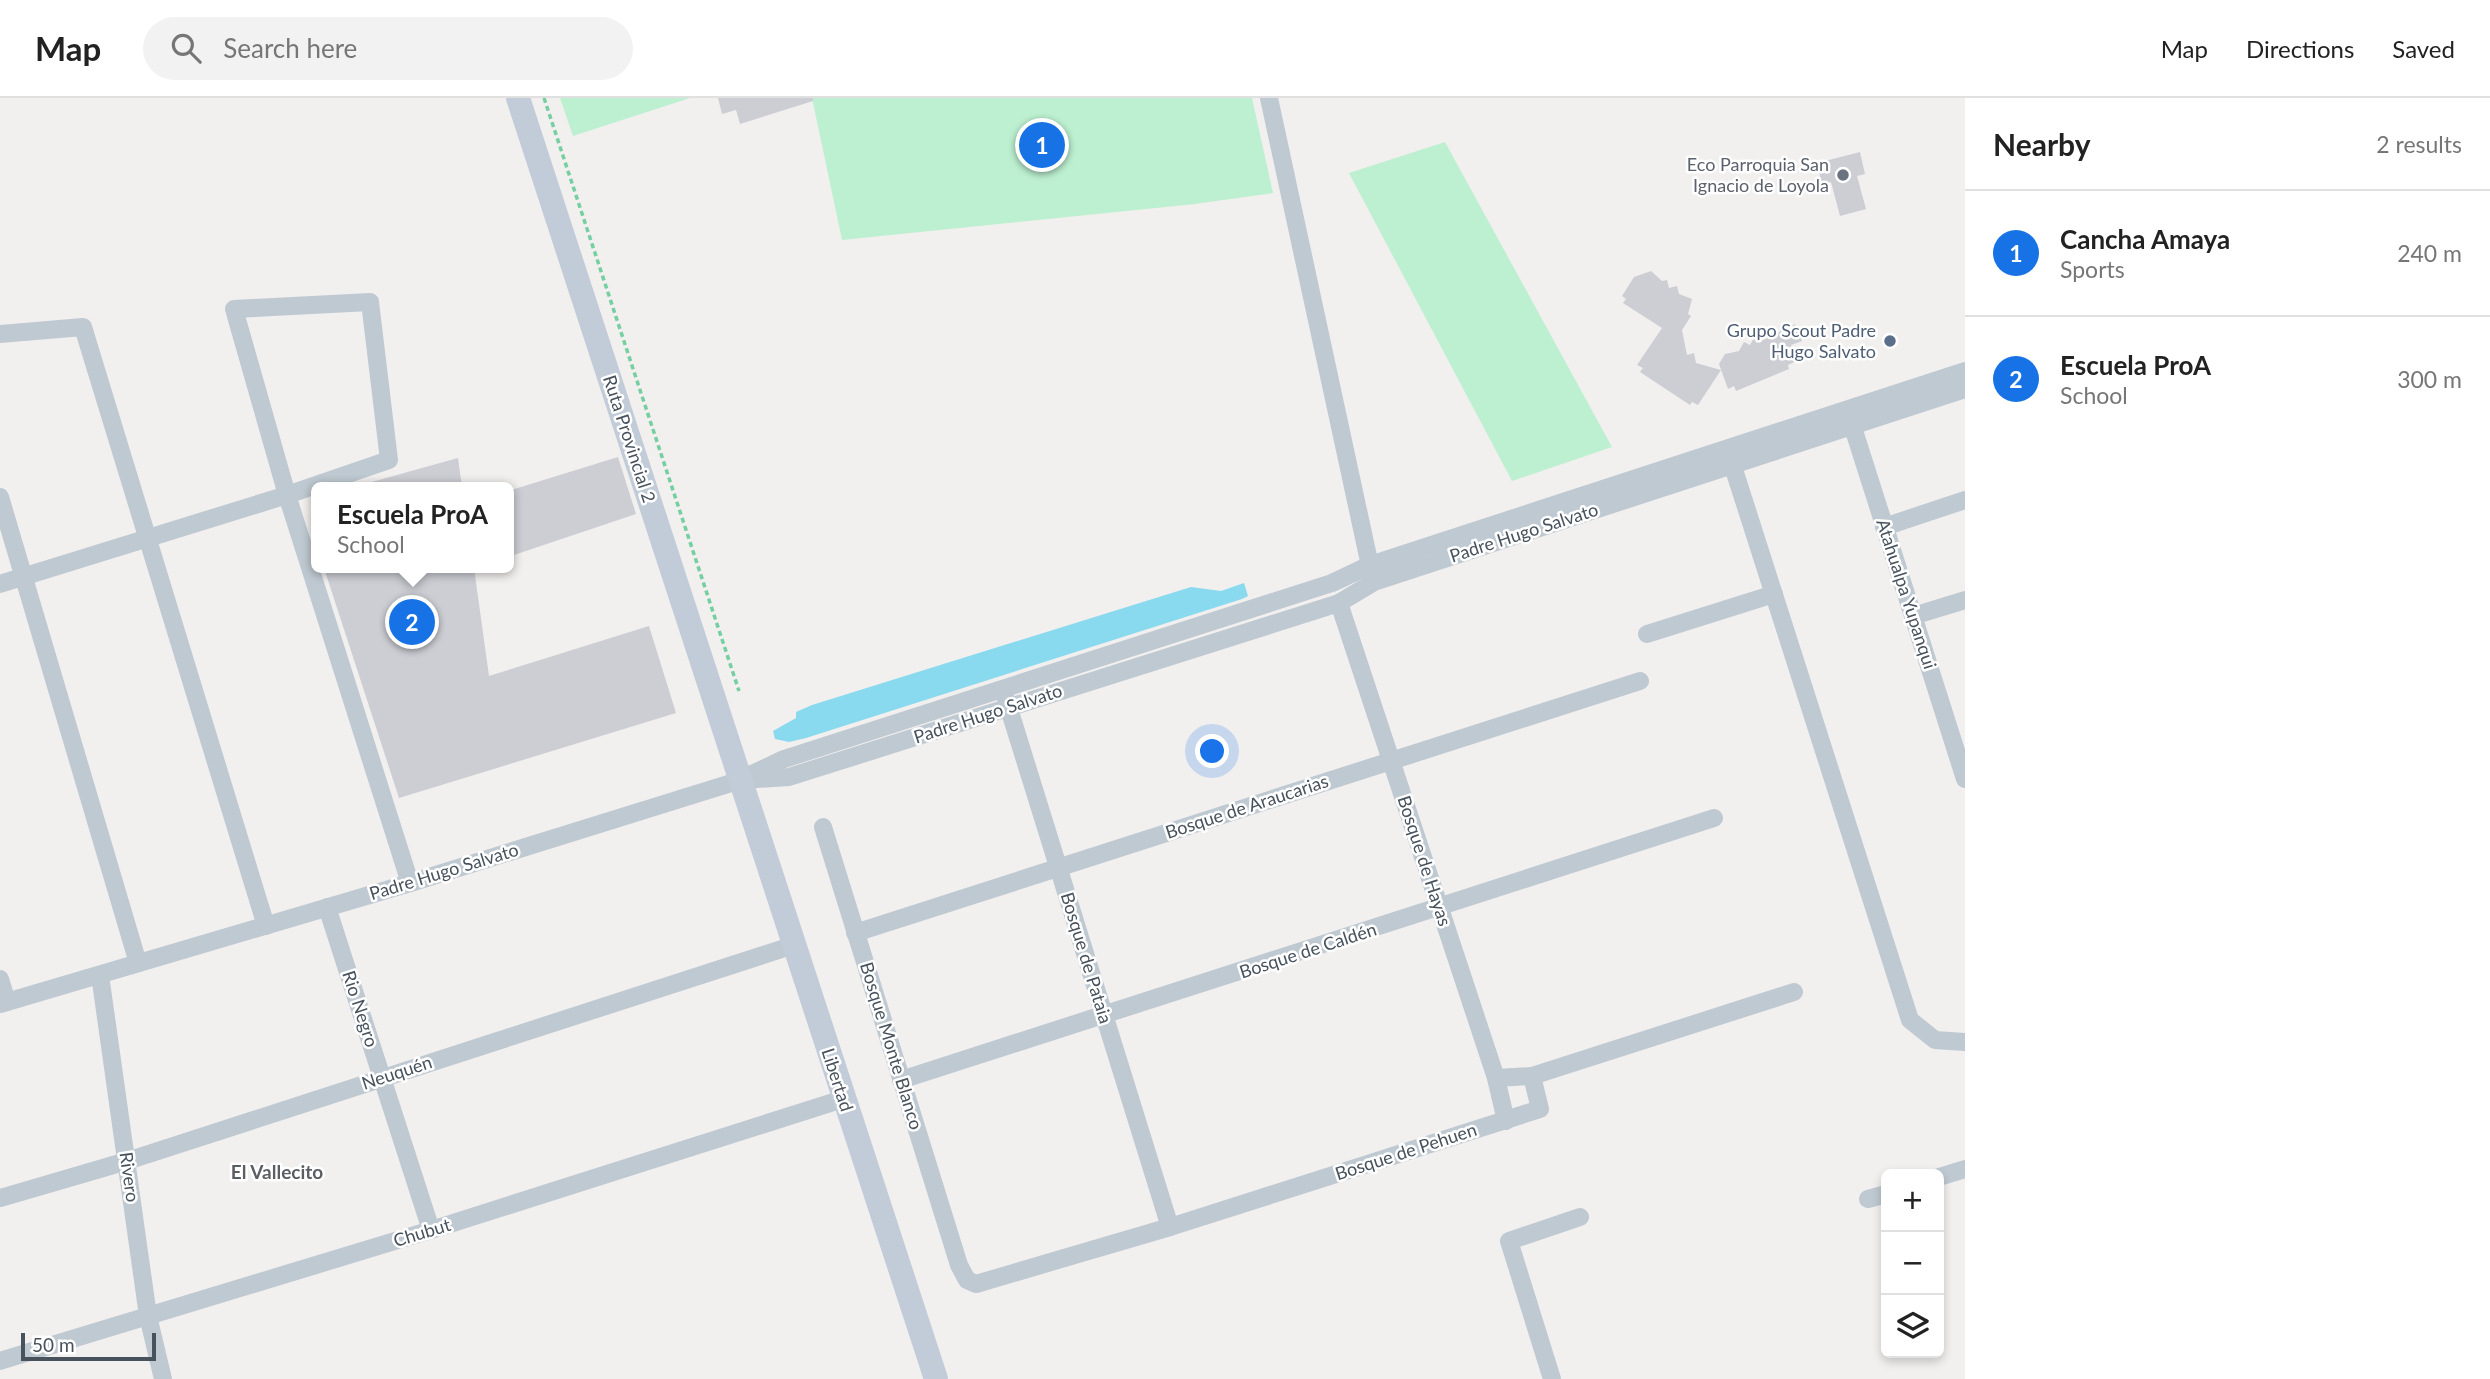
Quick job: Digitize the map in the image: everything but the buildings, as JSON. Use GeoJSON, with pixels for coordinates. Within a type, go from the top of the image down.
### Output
{"type":"FeatureCollection","features":[{"type":"Feature","properties":{"kind":"main road","name":"Ruta Provincial 2"},"geometry":{"type":"LineString","coordinates":[[518,98],[741,780]]}},
{"type":"Feature","properties":{"kind":"main road","name":"Libertad"},"geometry":{"type":"LineString","coordinates":[[741,780],[936,1379]]}},
{"type":"Feature","properties":{"kind":"street"},"geometry":{"type":"LineString","coordinates":[[1269,98],[1372,573]]}},
{"type":"Feature","properties":{"kind":"street"},"geometry":{"type":"LineString","coordinates":[[311,571],[234,309],[370,302],[389,460],[325,482]]}},
{"type":"Feature","properties":{"kind":"street"},"geometry":{"type":"LineString","coordinates":[[0,334],[83,327],[266,926]]}},
{"type":"Feature","properties":{"kind":"street","name":"Padre Hugo Salvato"},"geometry":{"type":"LineString","coordinates":[[3,1003],[410,883],[741,780],[784,759],[1332,583],[1732,465],[1965,371]]}},
{"type":"Feature","properties":{"kind":"street","name":"Padre Hugo Salvato"},"geometry":{"type":"LineString","coordinates":[[741,780],[789,777],[1339,603],[1372,573],[1726,447],[1965,389]]}},
{"type":"Feature","properties":{"kind":"street","name":"Atahualpa Yupanqui"},"geometry":{"type":"LineString","coordinates":[[1850,417],[1965,779]]}},
{"type":"Feature","properties":{"kind":"street"},"geometry":{"type":"LineString","coordinates":[[1726,447],[1910,1020],[1935,1040],[1965,1042]]}},
{"type":"Feature","properties":{"kind":"street"},"geometry":{"type":"LineString","coordinates":[[0,584],[311,487]]}},
{"type":"Feature","properties":{"kind":"street"},"geometry":{"type":"LineString","coordinates":[[0,497],[138,963]]}},
{"type":"Feature","properties":{"kind":"street"},"geometry":{"type":"LineString","coordinates":[[1884,527],[1965,500]]}},
{"type":"Feature","properties":{"kind":"street"},"geometry":{"type":"LineString","coordinates":[[312,573],[410,883]]}},
{"type":"Feature","properties":{"kind":"street"},"geometry":{"type":"LineString","coordinates":[[1647,634],[1774,594]]}},
{"type":"Feature","properties":{"kind":"street"},"geometry":{"type":"LineString","coordinates":[[1913,617],[1965,600]]}},
{"type":"Feature","properties":{"kind":"street","name":"Bosque de Hayas"},"geometry":{"type":"LineString","coordinates":[[1339,603],[1496,1078],[1506,1121]]}},
{"type":"Feature","properties":{"kind":"street","name":"Bosque de Araucarias"},"geometry":{"type":"LineString","coordinates":[[855,933],[1640,681]]}},
{"type":"Feature","properties":{"kind":"street","name":"Bosque de Pataia"},"geometry":{"type":"LineString","coordinates":[[1003,689],[1170,1227]]}},
{"type":"Feature","properties":{"kind":"street","name":"Bosque de Caldén"},"geometry":{"type":"LineString","coordinates":[[901,1080],[1440,909],[1714,818]]}},
{"type":"Feature","properties":{"kind":"street","name":"Bosque Monte Blanco"},"geometry":{"type":"LineString","coordinates":[[823,827],[960,1265],[967,1280],[976,1284]]}},
{"type":"Feature","properties":{"kind":"street","name":"Rio Negro"},"geometry":{"type":"LineString","coordinates":[[327,907],[431,1230]]}},
{"type":"Feature","properties":{"kind":"street","name":"Neuquén"},"geometry":{"type":"LineString","coordinates":[[0,1198],[127,1161],[794,945]]}},
{"type":"Feature","properties":{"kind":"street","name":"Rivero"},"geometry":{"type":"LineString","coordinates":[[100,975],[148,1316],[163,1379]]}},
{"type":"Feature","properties":{"kind":"street"},"geometry":{"type":"LineString","coordinates":[[0,979],[3,1003]]}},
{"type":"Feature","properties":{"kind":"street"},"geometry":{"type":"LineString","coordinates":[[1496,1078],[1532,1076],[1794,992]]}},
{"type":"Feature","properties":{"kind":"street","name":"Bosque de Pehuen"},"geometry":{"type":"LineString","coordinates":[[976,1284],[1170,1227],[1540,1109],[1532,1076]]}},
{"type":"Feature","properties":{"kind":"street","name":"Chubut"},"geometry":{"type":"LineString","coordinates":[[0,1361],[431,1230],[843,1099]]}},
{"type":"Feature","properties":{"kind":"street"},"geometry":{"type":"LineString","coordinates":[[1944,1175],[1965,1168]]}},
{"type":"Feature","properties":{"kind":"street"},"geometry":{"type":"LineString","coordinates":[[1868,1199],[1881,1195]]}},
{"type":"Feature","properties":{"kind":"street"},"geometry":{"type":"LineString","coordinates":[[1552,1379],[1509,1241],[1580,1217]]}},
{"type":"Feature","properties":{"kind":"path"},"geometry":{"type":"LineString","coordinates":[[544,98],[739,691]]}},
{"type":"Feature","properties":{"kind":"green space"},"geometry":{"type":"Polygon","coordinates":[[[560,98],[690,98],[573,136],[560,98]]]}},
{"type":"Feature","properties":{"kind":"green space"},"geometry":{"type":"Polygon","coordinates":[[[812,98],[1252,98],[1273,193],[1195,204],[842,240],[812,98]]]}},
{"type":"Feature","properties":{"kind":"green space"},"geometry":{"type":"Polygon","coordinates":[[[1445,142],[1612,447],[1512,481],[1349,173],[1445,142]]]}},
{"type":"Feature","properties":{"kind":"water"},"geometry":{"type":"Polygon","coordinates":[[[1244,583],[1248,596],[1242,599],[806,738],[789,742],[775,739],[773,731],[796,718],[796,712],[812,705],[1191,587],[1221,591],[1244,583]]]}},
{"type":"Feature","properties":{"kind":"place","name":"Cancha Amaya"},"geometry":{"type":"Point","coordinates":[1042,145]}},
{"type":"Feature","properties":{"kind":"place","name":"Eco Parroquia San Ignacio de Loyola"},"geometry":{"type":"Point","coordinates":[1843,175]}},
{"type":"Feature","properties":{"kind":"place","name":"Grupo Scout Padre Hugo Salvato"},"geometry":{"type":"Point","coordinates":[1890,341]}},
{"type":"Feature","properties":{"kind":"place","name":"Escuela ProA"},"geometry":{"type":"Point","coordinates":[412,622]}},
{"type":"Feature","properties":{"kind":"district","name":"El Vallecito"},"geometry":{"type":"Point","coordinates":[277,1172]}}]}
